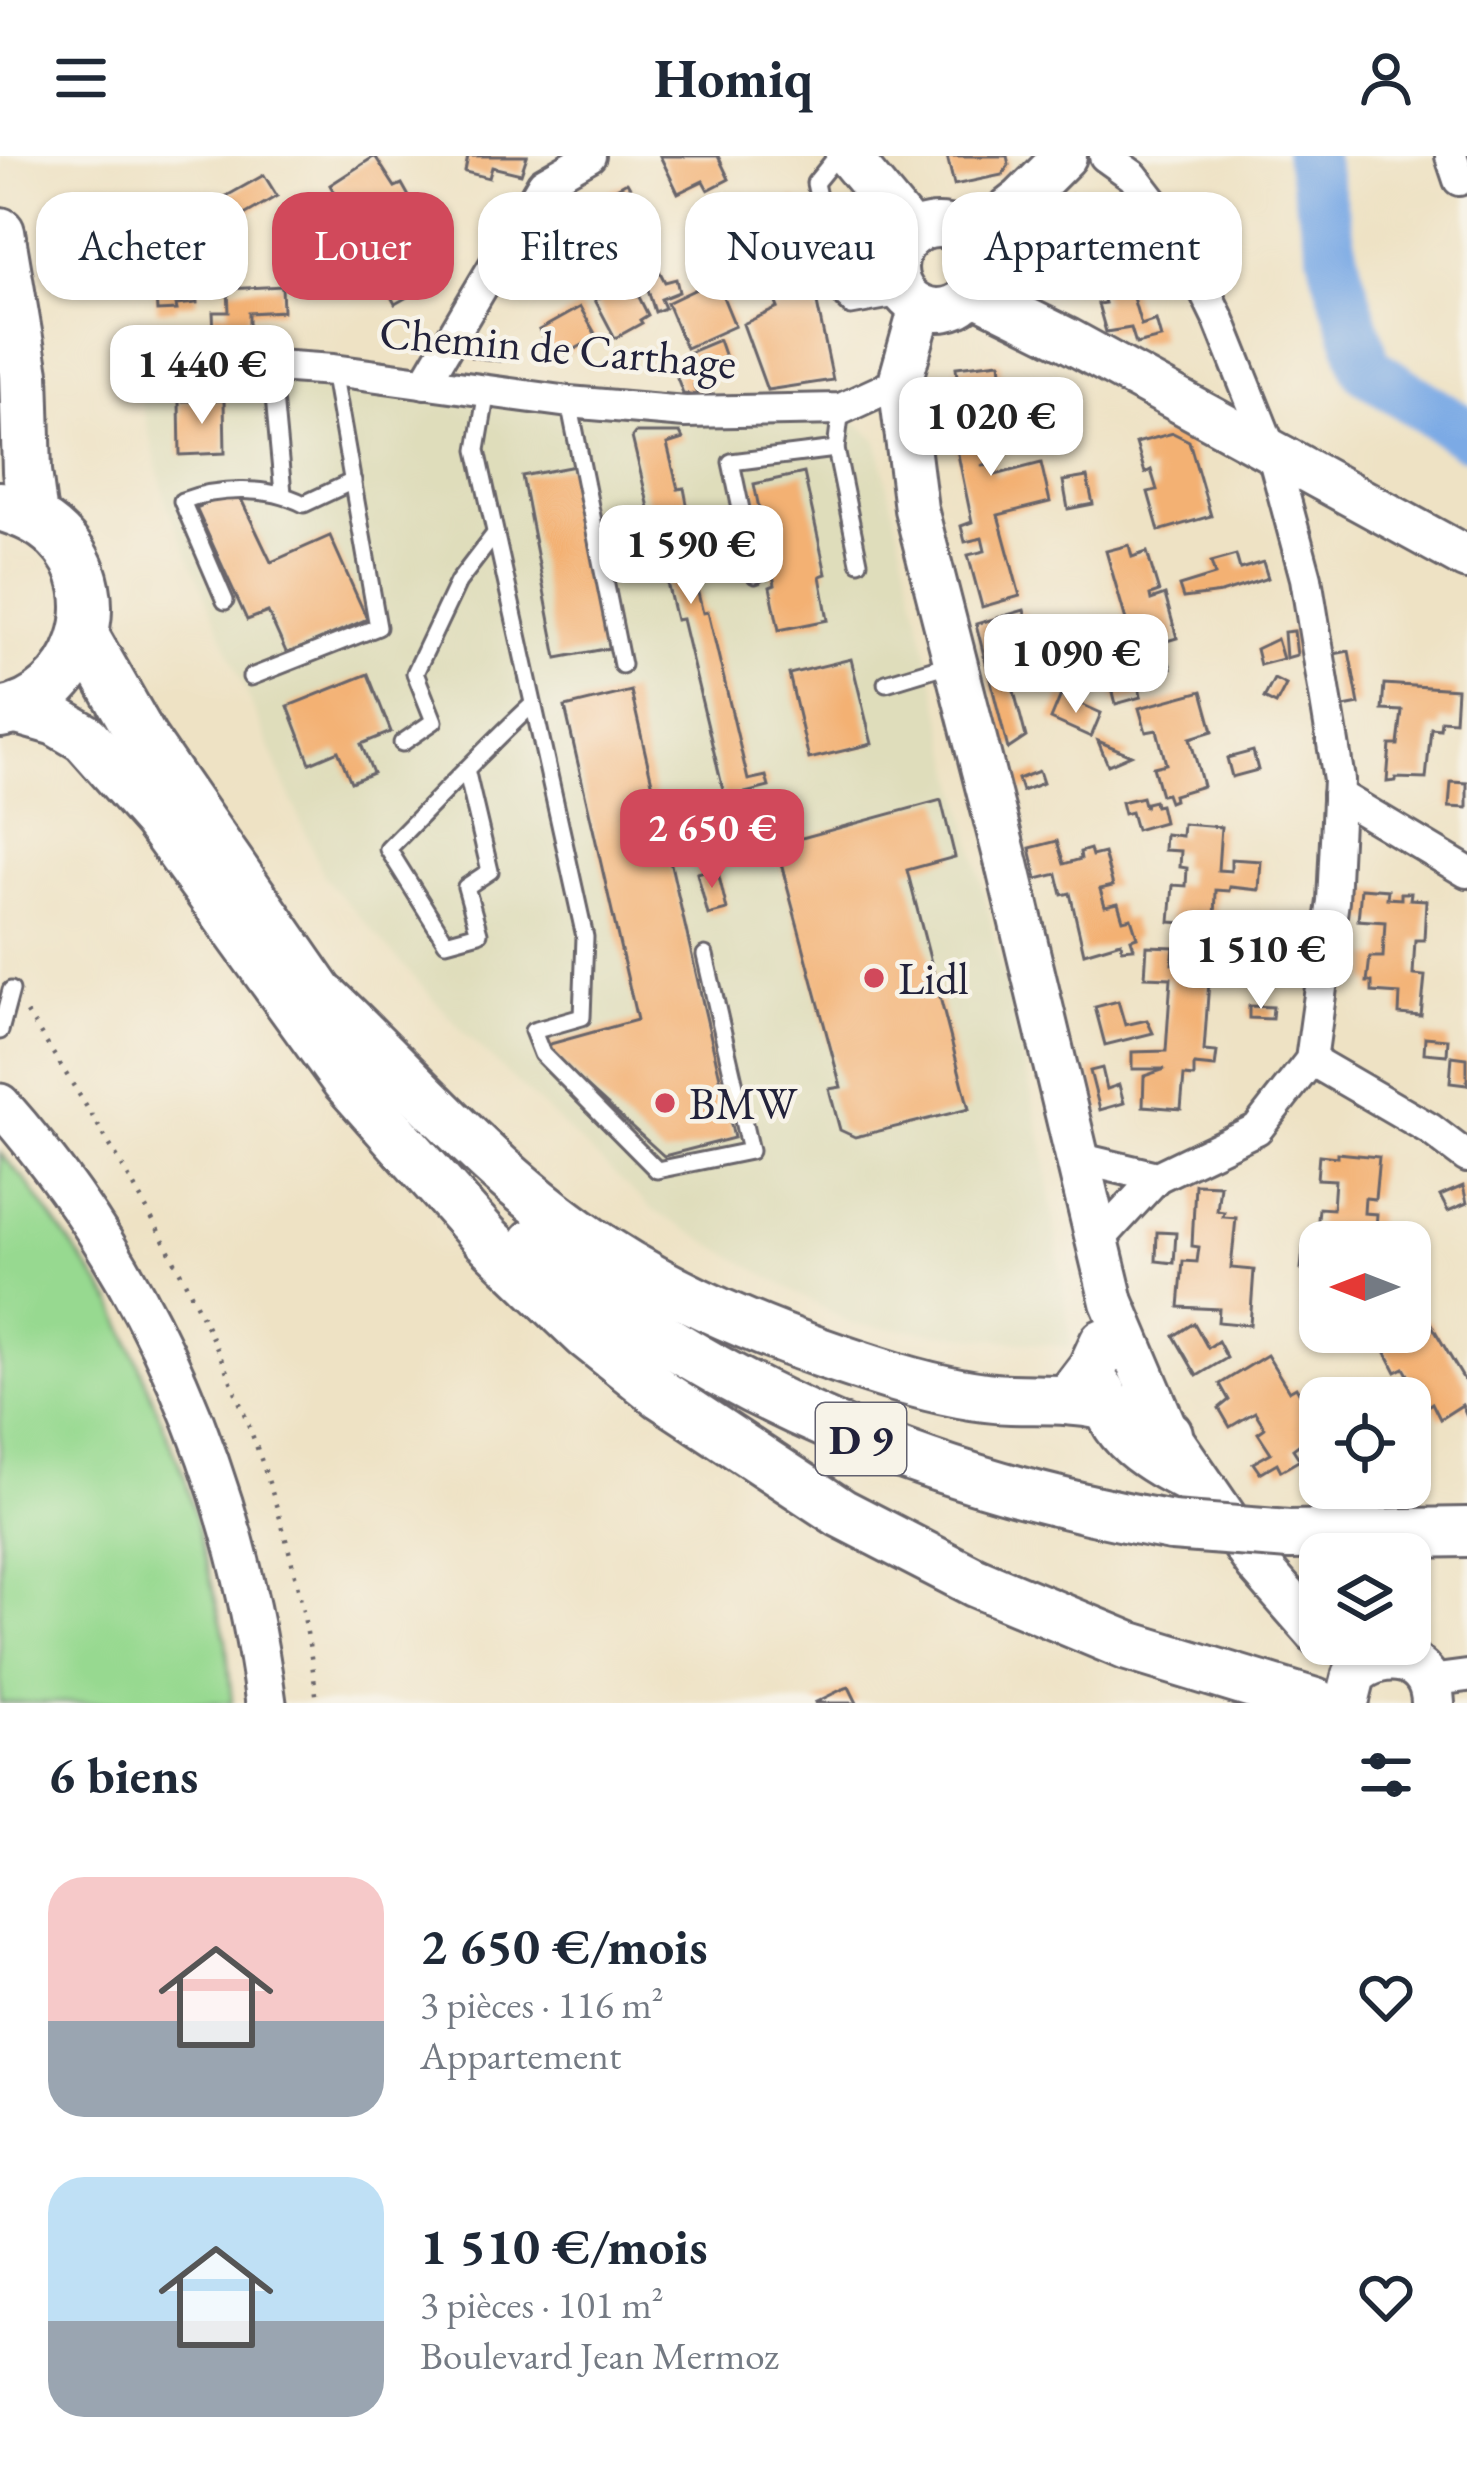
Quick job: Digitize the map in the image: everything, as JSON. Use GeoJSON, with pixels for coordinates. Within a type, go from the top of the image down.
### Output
{"type":"FeatureCollection","features":[{"type":"Feature","properties":{"kind":"main road"},"geometry":{"type":"LineString","coordinates":[[848,156],[878,192]]}},
{"type":"Feature","properties":{"kind":"main road"},"geometry":{"type":"LineString","coordinates":[[1029,192],[1065,156]]}},
{"type":"Feature","properties":{"kind":"main road"},"geometry":{"type":"LineString","coordinates":[[0,232],[24,374],[27,471],[16,512],[60,539],[79,568],[88,602],[84,636],[71,668],[47,694],[8,711]]}},
{"type":"Feature","properties":{"kind":"main road"},"geometry":{"type":"LineString","coordinates":[[965,300],[948,310],[914,302],[900,382],[916,509],[1097,1242],[1108,1322],[1168,1435],[1203,1489],[1299,1612]]}},
{"type":"Feature","properties":{"kind":"main road"},"geometry":{"type":"LineString","coordinates":[[989,300],[1467,557]]}},
{"type":"Feature","properties":{"kind":"main road","name":"D 9"},"geometry":{"type":"LineString","coordinates":[[84,636],[143,739],[344,1031],[387,1085],[579,1282]]}},
{"type":"Feature","properties":{"kind":"main road","name":"D 9"},"geometry":{"type":"LineString","coordinates":[[8,711],[56,722],[85,738],[131,789],[345,1079],[579,1282],[703,1361],[860,1439],[1007,1489],[1172,1526],[1288,1535],[1467,1532]]}},
{"type":"Feature","properties":{"kind":"main road"},"geometry":{"type":"LineString","coordinates":[[327,1000],[493,1163],[602,1249],[705,1306],[795,1344],[910,1381],[1008,1400],[1086,1402],[1168,1435]]}},
{"type":"Feature","properties":{"kind":"main road"},"geometry":{"type":"LineString","coordinates":[[345,1079],[485,1237],[587,1335],[760,1462],[842,1513],[1026,1604],[1128,1646],[1315,1703]]}},
{"type":"Feature","properties":{"kind":"main road"},"geometry":{"type":"LineString","coordinates":[[1086,1402],[1108,1322]]}},
{"type":"Feature","properties":{"kind":"main road"},"geometry":{"type":"LineString","coordinates":[[1086,1402],[1137,1454],[1203,1489]]}},
{"type":"Feature","properties":{"kind":"main road"},"geometry":{"type":"LineString","coordinates":[[1343,1674],[1393,1657],[1443,1686]]}},
{"type":"Feature","properties":{"kind":"street"},"geometry":{"type":"LineString","coordinates":[[425,383],[543,183],[590,156]]}},
{"type":"Feature","properties":{"kind":"street"},"geometry":{"type":"LineString","coordinates":[[1097,1242],[1157,1177],[1257,1129],[1311,1060],[1333,901],[1339,780],[1306,578],[1273,454],[1219,320],[1176,232],[1133,176],[1105,156]]}},
{"type":"Feature","properties":{"kind":"street","name":"Chemin de Carthage"},"geometry":{"type":"LineString","coordinates":[[130,356],[333,370],[569,402],[685,412],[842,409],[900,382]]}},
{"type":"Feature","properties":{"kind":"street"},"geometry":{"type":"LineString","coordinates":[[1338,795],[1467,872]]}},
{"type":"Feature","properties":{"kind":"street"},"geometry":{"type":"LineString","coordinates":[[1311,1060],[1430,1129],[1467,1157]]}},
{"type":"Feature","properties":{"kind":"street"},"geometry":{"type":"LineString","coordinates":[[0,1104],[77,1202],[159,1339],[203,1441],[240,1564],[266,1703]]}},
{"type":"Feature","properties":{"kind":"street"},"geometry":{"type":"LineString","coordinates":[[1077,1158],[1157,1177]]}},
{"type":"Feature","properties":{"kind":"lane"},"geometry":{"type":"LineString","coordinates":[[817,192],[815,183],[837,156]]}},
{"type":"Feature","properties":{"kind":"lane"},"geometry":{"type":"LineString","coordinates":[[843,300],[850,308],[914,302]]}},
{"type":"Feature","properties":{"kind":"lane"},"geometry":{"type":"LineString","coordinates":[[251,676],[378,627],[333,370]]}},
{"type":"Feature","properties":{"kind":"lane"},"geometry":{"type":"LineString","coordinates":[[487,391],[477,450],[585,937],[582,1017],[533,1031],[542,1054],[657,1170],[750,1151],[705,955]]}},
{"type":"Feature","properties":{"kind":"lane"},"geometry":{"type":"LineString","coordinates":[[274,397],[283,494]]}},
{"type":"Feature","properties":{"kind":"lane"},"geometry":{"type":"LineString","coordinates":[[569,402],[622,665]]}},
{"type":"Feature","properties":{"kind":"lane"},"geometry":{"type":"LineString","coordinates":[[842,409],[836,449],[859,562]]}},
{"type":"Feature","properties":{"kind":"lane"},"geometry":{"type":"LineString","coordinates":[[755,575],[731,462],[836,449]]}},
{"type":"Feature","properties":{"kind":"lane"},"geometry":{"type":"LineString","coordinates":[[225,601],[182,501],[206,492],[283,494],[304,504],[352,481]]}},
{"type":"Feature","properties":{"kind":"lane"},"geometry":{"type":"LineString","coordinates":[[402,743],[434,721],[415,673],[458,582],[494,535]]}},
{"type":"Feature","properties":{"kind":"lane"},"geometry":{"type":"LineString","coordinates":[[886,683],[955,662]]}},
{"type":"Feature","properties":{"kind":"lane"},"geometry":{"type":"LineString","coordinates":[[466,769],[490,871],[466,887],[479,933],[446,942],[388,849],[466,769],[532,705]]}},
{"type":"Feature","properties":{"kind":"lane"},"geometry":{"type":"LineString","coordinates":[[0,1031],[11,990]]}},
{"type":"Feature","properties":{"kind":"shaded area"},"geometry":{"type":"Polygon","coordinates":[[[130,356],[841,409],[877,440],[1043,1144],[1071,1347],[851,1324],[654,1211],[466,1035],[324,877],[166,502],[130,356]]]}},
{"type":"Feature","properties":{"kind":"green space"},"geometry":{"type":"Polygon","coordinates":[[[0,1153],[25,1180],[114,1304],[185,1478],[226,1641],[232,1703],[0,1703],[0,1153]]]}},
{"type":"Feature","properties":{"kind":"building"},"geometry":{"type":"Polygon","coordinates":[[[375,156],[395,187],[402,184],[406,192],[334,192],[330,185],[375,156]]]}},
{"type":"Feature","properties":{"kind":"building"},"geometry":{"type":"Polygon","coordinates":[[[468,156],[527,156],[521,174],[492,167],[489,178],[465,172],[468,156]]]}},
{"type":"Feature","properties":{"kind":"building"},"geometry":{"type":"Polygon","coordinates":[[[660,156],[718,156],[729,179],[708,190],[703,181],[678,193],[660,156]]]}},
{"type":"Feature","properties":{"kind":"building"},"geometry":{"type":"Polygon","coordinates":[[[947,156],[1007,156],[1009,165],[1002,175],[954,185],[947,156]]]}},
{"type":"Feature","properties":{"kind":"building"},"geometry":{"type":"Polygon","coordinates":[[[264,175],[275,192],[272,199],[248,213],[248,192],[234,192],[264,175]]]}},
{"type":"Feature","properties":{"kind":"building"},"geometry":{"type":"Polygon","coordinates":[[[627,182],[633,192],[609,192],[627,182]]]}},
{"type":"Feature","properties":{"kind":"building"},"geometry":{"type":"Polygon","coordinates":[[[661,274],[665,282],[676,279],[679,292],[661,299],[661,274]]]}},
{"type":"Feature","properties":{"kind":"building"},"geometry":{"type":"Polygon","coordinates":[[[272,287],[272,300],[283,300],[283,311],[249,313],[249,331],[214,332],[213,312],[229,312],[228,300],[248,300],[248,288],[272,287]]]}},
{"type":"Feature","properties":{"kind":"building"},"geometry":{"type":"Polygon","coordinates":[[[685,294],[685,300],[724,300],[735,326],[686,348],[667,303],[685,294]]]}},
{"type":"Feature","properties":{"kind":"building"},"geometry":{"type":"Polygon","coordinates":[[[661,299],[665,308],[655,312],[651,300],[661,299]]]}},
{"type":"Feature","properties":{"kind":"building"},"geometry":{"type":"Polygon","coordinates":[[[156,300],[197,300],[176,305],[177,310],[157,311],[156,300]]]}},
{"type":"Feature","properties":{"kind":"building"},"geometry":{"type":"Polygon","coordinates":[[[595,300],[640,300],[648,315],[615,338],[595,300]]]}},
{"type":"Feature","properties":{"kind":"building"},"geometry":{"type":"Polygon","coordinates":[[[775,300],[816,300],[833,380],[767,390],[743,324],[778,308],[775,300]]]}},
{"type":"Feature","properties":{"kind":"building"},"geometry":{"type":"Polygon","coordinates":[[[1134,300],[1141,325],[1156,320],[1161,338],[1136,344],[1131,328],[1106,332],[1098,304],[1134,300]]]}},
{"type":"Feature","properties":{"kind":"building"},"geometry":{"type":"Polygon","coordinates":[[[580,307],[597,337],[557,359],[539,330],[580,307]]]}},
{"type":"Feature","properties":{"kind":"building"},"geometry":{"type":"Polygon","coordinates":[[[719,340],[728,366],[694,385],[697,395],[683,393],[676,375],[684,371],[678,357],[719,340]]]}},
{"type":"Feature","properties":{"kind":"building"},"geometry":{"type":"Polygon","coordinates":[[[472,344],[500,347],[499,361],[471,357],[472,344]]]}},
{"type":"Feature","properties":{"kind":"building"},"geometry":{"type":"Polygon","coordinates":[[[1000,362],[1009,449],[998,454],[992,450],[994,462],[981,466],[994,465],[995,475],[1041,463],[1050,502],[998,515],[1020,596],[982,607],[968,555],[985,551],[982,538],[965,542],[961,526],[972,522],[953,430],[962,429],[956,367],[1000,362]]]}},
{"type":"Feature","properties":{"kind":"building"},"geometry":{"type":"Polygon","coordinates":[[[224,400],[225,453],[180,455],[179,401],[224,400]]]}},
{"type":"Feature","properties":{"kind":"building"},"geometry":{"type":"Polygon","coordinates":[[[635,433],[680,433],[683,439],[667,444],[689,515],[679,518],[703,613],[708,612],[748,780],[766,776],[769,787],[725,798],[682,619],[676,620],[632,437],[635,433]]]}},
{"type":"Feature","properties":{"kind":"building"},"geometry":{"type":"Polygon","coordinates":[[[1173,433],[1189,441],[1211,516],[1159,531],[1148,492],[1157,490],[1151,470],[1145,473],[1136,443],[1173,433]]]}},
{"type":"Feature","properties":{"kind":"building"},"geometry":{"type":"Polygon","coordinates":[[[575,466],[610,648],[557,658],[522,476],[575,466]]]}},
{"type":"Feature","properties":{"kind":"building"},"geometry":{"type":"Polygon","coordinates":[[[804,473],[826,574],[820,576],[828,620],[779,630],[770,587],[775,585],[754,484],[804,473]]]}},
{"type":"Feature","properties":{"kind":"building"},"geometry":{"type":"Polygon","coordinates":[[[1087,477],[1093,504],[1068,509],[1063,481],[1087,477]]]}},
{"type":"Feature","properties":{"kind":"building"},"geometry":{"type":"Polygon","coordinates":[[[219,498],[241,499],[271,562],[330,536],[367,619],[287,654],[268,612],[247,620],[196,508],[219,498]]]}},
{"type":"Feature","properties":{"kind":"building"},"geometry":{"type":"Polygon","coordinates":[[[1129,545],[1132,557],[1147,552],[1159,592],[1150,595],[1151,600],[1165,595],[1177,638],[1163,642],[1171,668],[1134,678],[1118,623],[1126,620],[1106,551],[1129,545]]]}},
{"type":"Feature","properties":{"kind":"building"},"geometry":{"type":"Polygon","coordinates":[[[1236,555],[1240,569],[1263,562],[1268,578],[1221,593],[1183,598],[1179,586],[1215,575],[1211,562],[1236,555]]]}},
{"type":"Feature","properties":{"kind":"building"},"geometry":{"type":"Polygon","coordinates":[[[1024,610],[1037,659],[1032,661],[1034,669],[1010,676],[1026,737],[1008,749],[976,624],[1024,610]]]}},
{"type":"Feature","properties":{"kind":"building"},"geometry":{"type":"Polygon","coordinates":[[[1294,631],[1297,655],[1286,658],[1284,632],[1294,631]]]}},
{"type":"Feature","properties":{"kind":"building"},"geometry":{"type":"Polygon","coordinates":[[[1277,639],[1283,659],[1260,665],[1256,649],[1277,639]]]}},
{"type":"Feature","properties":{"kind":"building"},"geometry":{"type":"Polygon","coordinates":[[[1349,651],[1359,704],[1339,708],[1329,655],[1349,651]]]}},
{"type":"Feature","properties":{"kind":"building"},"geometry":{"type":"Polygon","coordinates":[[[851,659],[872,744],[809,759],[789,674],[851,659]]]}},
{"type":"Feature","properties":{"kind":"building"},"geometry":{"type":"Polygon","coordinates":[[[368,674],[391,732],[361,744],[373,773],[351,782],[338,751],[310,763],[288,706],[368,674]]]}},
{"type":"Feature","properties":{"kind":"building"},"geometry":{"type":"Polygon","coordinates":[[[1274,679],[1286,685],[1276,704],[1264,698],[1274,679]]]}},
{"type":"Feature","properties":{"kind":"building"},"geometry":{"type":"Polygon","coordinates":[[[1138,681],[1141,697],[1116,704],[1112,688],[1138,681]]]}},
{"type":"Feature","properties":{"kind":"building"},"geometry":{"type":"Polygon","coordinates":[[[1384,684],[1457,689],[1455,721],[1441,720],[1440,729],[1431,728],[1426,779],[1387,782],[1390,745],[1398,745],[1402,711],[1382,710],[1384,684]]]}},
{"type":"Feature","properties":{"kind":"building"},"geometry":{"type":"Polygon","coordinates":[[[631,691],[734,1138],[664,1156],[543,1046],[637,1020],[565,707],[631,691]]]}},
{"type":"Feature","properties":{"kind":"building"},"geometry":{"type":"Polygon","coordinates":[[[1202,691],[1213,731],[1190,738],[1203,786],[1173,795],[1169,802],[1166,794],[1161,795],[1153,767],[1166,764],[1157,730],[1146,732],[1139,708],[1202,691]]]}},
{"type":"Feature","properties":{"kind":"building"},"geometry":{"type":"Polygon","coordinates":[[[1061,695],[1101,713],[1091,737],[1051,719],[1061,695]]]}},
{"type":"Feature","properties":{"kind":"building"},"geometry":{"type":"Polygon","coordinates":[[[1098,741],[1131,755],[1108,765],[1098,741]]]}},
{"type":"Feature","properties":{"kind":"building"},"geometry":{"type":"Polygon","coordinates":[[[1253,751],[1258,770],[1232,777],[1227,758],[1253,751]]]}},
{"type":"Feature","properties":{"kind":"building"},"geometry":{"type":"Polygon","coordinates":[[[1039,771],[1043,783],[1022,791],[1018,779],[1039,771]]]}},
{"type":"Feature","properties":{"kind":"building"},"geometry":{"type":"Polygon","coordinates":[[[1451,782],[1467,783],[1467,808],[1449,807],[1451,782]]]}},
{"type":"Feature","properties":{"kind":"building"},"geometry":{"type":"Polygon","coordinates":[[[1142,797],[1145,808],[1154,801],[1155,806],[1160,805],[1164,822],[1136,830],[1131,812],[1124,814],[1121,802],[1142,797]]]}},
{"type":"Feature","properties":{"kind":"building","name":"Lidl"},"geometry":{"type":"Polygon","coordinates":[[[941,800],[955,857],[907,870],[969,1109],[855,1137],[840,1130],[829,1089],[841,1087],[776,845],[941,800]]]}},
{"type":"Feature","properties":{"kind":"building"},"geometry":{"type":"Polygon","coordinates":[[[1183,824],[1221,827],[1218,870],[1231,871],[1231,859],[1261,861],[1259,890],[1216,890],[1215,921],[1170,922],[1173,885],[1186,886],[1187,868],[1180,867],[1181,851],[1164,850],[1165,834],[1182,836],[1183,824]]]}},
{"type":"Feature","properties":{"kind":"building"},"geometry":{"type":"Polygon","coordinates":[[[1057,841],[1064,864],[1081,859],[1080,852],[1090,849],[1092,856],[1104,853],[1113,886],[1100,889],[1105,906],[1118,903],[1123,920],[1131,918],[1137,937],[1131,939],[1134,948],[1122,949],[1121,942],[1084,953],[1070,893],[1062,895],[1057,874],[1037,879],[1030,848],[1057,841]]]}},
{"type":"Feature","properties":{"kind":"building"},"geometry":{"type":"Polygon","coordinates":[[[717,868],[727,910],[708,915],[697,873],[717,868]]]}},
{"type":"Feature","properties":{"kind":"building"},"geometry":{"type":"Polygon","coordinates":[[[1361,888],[1388,890],[1387,898],[1401,899],[1401,893],[1411,893],[1410,899],[1426,900],[1424,940],[1415,940],[1413,975],[1425,976],[1421,1016],[1399,1014],[1400,994],[1372,992],[1372,982],[1367,982],[1370,957],[1383,957],[1385,922],[1358,920],[1361,888]]]}},
{"type":"Feature","properties":{"kind":"building"},"geometry":{"type":"Polygon","coordinates":[[[1147,946],[1174,947],[1172,964],[1210,967],[1204,1051],[1217,1052],[1215,1067],[1194,1065],[1194,1077],[1184,1076],[1181,1109],[1143,1106],[1144,1076],[1165,1069],[1132,1069],[1132,1052],[1166,1051],[1171,978],[1145,977],[1147,946]]]}},
{"type":"Feature","properties":{"kind":"building"},"geometry":{"type":"Polygon","coordinates":[[[1118,1001],[1125,1025],[1147,1020],[1153,1033],[1105,1045],[1095,1007],[1118,1001]]]}},
{"type":"Feature","properties":{"kind":"building"},"geometry":{"type":"Polygon","coordinates":[[[1249,1006],[1273,1007],[1272,1019],[1249,1018],[1249,1006]]]}},
{"type":"Feature","properties":{"kind":"building"},"geometry":{"type":"Polygon","coordinates":[[[1425,1037],[1448,1039],[1447,1055],[1424,1053],[1425,1037]]]}},
{"type":"Feature","properties":{"kind":"building"},"geometry":{"type":"Polygon","coordinates":[[[1452,1056],[1467,1058],[1467,1085],[1450,1083],[1452,1056]]]}},
{"type":"Feature","properties":{"kind":"building"},"geometry":{"type":"Polygon","coordinates":[[[1102,1068],[1107,1089],[1119,1085],[1124,1103],[1100,1110],[1090,1071],[1102,1068]]]}},
{"type":"Feature","properties":{"kind":"building"},"geometry":{"type":"Polygon","coordinates":[[[1337,1153],[1379,1157],[1375,1199],[1365,1198],[1364,1213],[1377,1214],[1376,1221],[1318,1221],[1319,1208],[1333,1209],[1335,1180],[1317,1179],[1319,1155],[1337,1157],[1337,1153]]]}},
{"type":"Feature","properties":{"kind":"building"},"geometry":{"type":"Polygon","coordinates":[[[1195,1184],[1220,1185],[1217,1211],[1236,1218],[1231,1268],[1254,1270],[1250,1325],[1218,1322],[1219,1309],[1179,1307],[1183,1261],[1197,1262],[1199,1247],[1192,1246],[1195,1184]]]}},
{"type":"Feature","properties":{"kind":"building"},"geometry":{"type":"Polygon","coordinates":[[[1463,1186],[1467,1203],[1448,1211],[1440,1196],[1463,1186]]]}},
{"type":"Feature","properties":{"kind":"building"},"geometry":{"type":"Polygon","coordinates":[[[1157,1232],[1176,1233],[1174,1263],[1156,1261],[1157,1232]]]}},
{"type":"Feature","properties":{"kind":"building"},"geometry":{"type":"Polygon","coordinates":[[[1194,1323],[1208,1348],[1218,1341],[1227,1358],[1197,1376],[1174,1336],[1194,1323]]]}},
{"type":"Feature","properties":{"kind":"building"},"geometry":{"type":"Polygon","coordinates":[[[1431,1324],[1467,1385],[1467,1416],[1462,1405],[1440,1419],[1431,1404],[1431,1377],[1409,1377],[1404,1368],[1396,1372],[1386,1353],[1431,1353],[1431,1324]]]}},
{"type":"Feature","properties":{"kind":"building"},"geometry":{"type":"Polygon","coordinates":[[[1267,1355],[1289,1391],[1296,1387],[1299,1392],[1299,1445],[1293,1449],[1299,1461],[1281,1471],[1277,1463],[1260,1473],[1253,1463],[1271,1453],[1258,1433],[1265,1428],[1255,1412],[1230,1427],[1219,1408],[1229,1400],[1220,1384],[1267,1355]]]}},
{"type":"Feature","properties":{"kind":"building"},"geometry":{"type":"Polygon","coordinates":[[[849,1687],[857,1703],[814,1703],[843,1689],[849,1687]]]}},
{"type":"Feature","properties":{"kind":"waterway"},"geometry":{"type":"LineString","coordinates":[[1310,156],[1337,272],[1367,369],[1467,434]]}},
{"type":"Feature","properties":{"kind":"place","name":"Lidl"},"geometry":{"type":"Point","coordinates":[874,978]}},
{"type":"Feature","properties":{"kind":"place","name":"BMW"},"geometry":{"type":"Point","coordinates":[665,1103]}}]}
